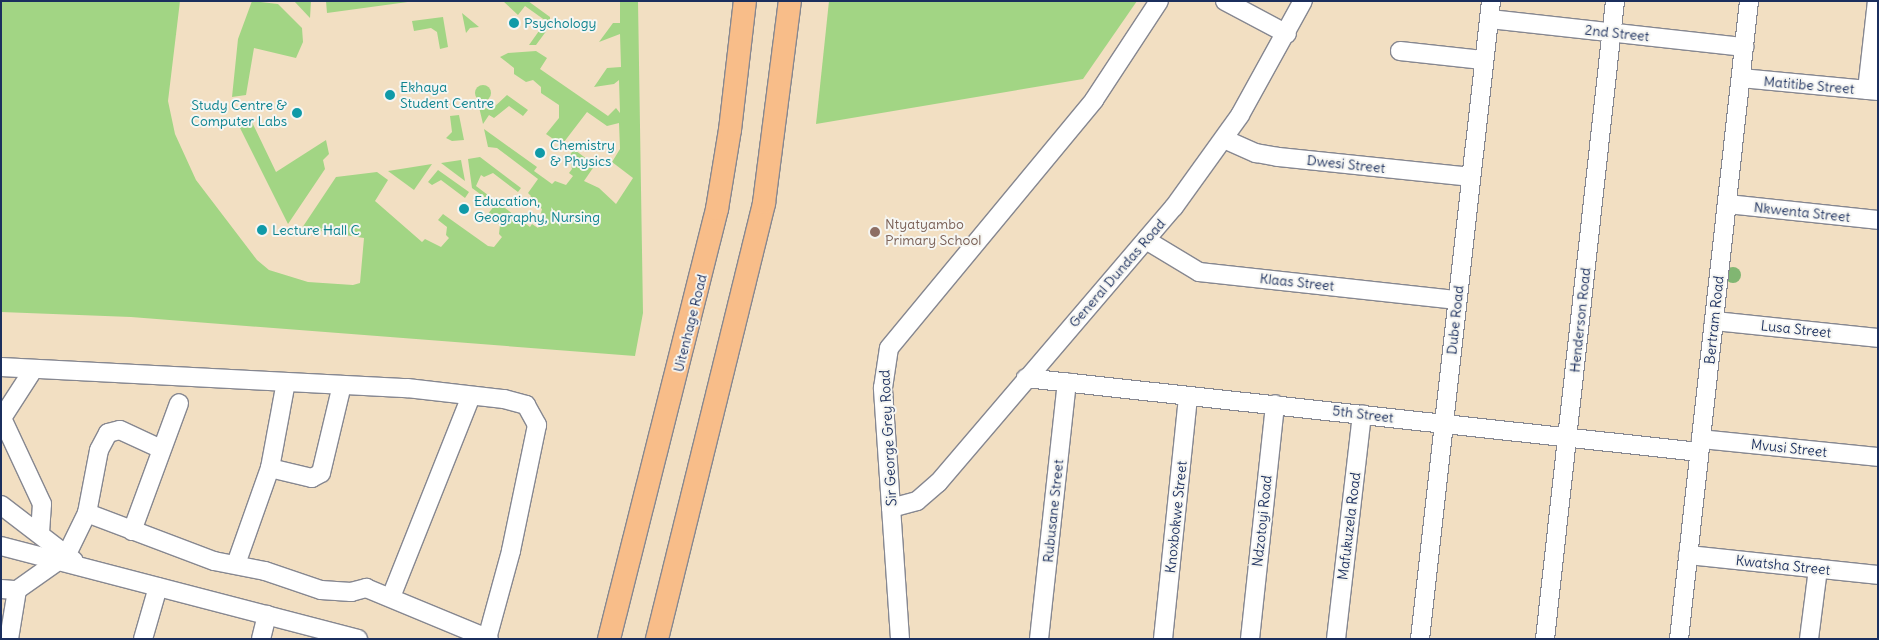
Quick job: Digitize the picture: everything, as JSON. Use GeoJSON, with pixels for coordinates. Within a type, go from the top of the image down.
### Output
{"type":"FeatureCollection","features":[{"type":"Feature","properties":{"kind":"main road","name":"Uitenhage Road"},"geometry":{"type":"LineString","coordinates":[[609,639],[715,218],[730,130],[745,1]]}},
{"type":"Feature","properties":{"kind":"main road"},"geometry":{"type":"LineString","coordinates":[[657,639],[762,213],[774,149],[790,1]]}},
{"type":"Feature","properties":{"kind":"street","name":"Sir George Grey Road"},"geometry":{"type":"LineString","coordinates":[[900,639],[884,388],[889,348],[1094,100],[1159,1]]}},
{"type":"Feature","properties":{"kind":"street"},"geometry":{"type":"LineString","coordinates":[[1225,1],[1287,34]]}},
{"type":"Feature","properties":{"kind":"street","name":"General Dundas Road"},"geometry":{"type":"LineString","coordinates":[[891,508],[917,501],[930,491],[1146,240],[1224,139],[1287,34],[1303,1]]}},
{"type":"Feature","properties":{"kind":"street","name":"Dube Road"},"geometry":{"type":"LineString","coordinates":[[1420,639],[1491,1]]}},
{"type":"Feature","properties":{"kind":"street","name":"Henderson Road"},"geometry":{"type":"LineString","coordinates":[[1545,639],[1615,1]]}},
{"type":"Feature","properties":{"kind":"street","name":"Bertram Road"},"geometry":{"type":"LineString","coordinates":[[1679,639],[1749,1]]}},
{"type":"Feature","properties":{"kind":"street"},"geometry":{"type":"LineString","coordinates":[[1872,91],[1877,1]]}},
{"type":"Feature","properties":{"kind":"street","name":"2nd Street"},"geometry":{"type":"LineString","coordinates":[[1490,19],[1744,47]]}},
{"type":"Feature","properties":{"kind":"street"},"geometry":{"type":"LineString","coordinates":[[1400,51],[1483,60]]}},
{"type":"Feature","properties":{"kind":"street","name":"Matitibe Street"},"geometry":{"type":"LineString","coordinates":[[1741,78],[1872,91]]}},
{"type":"Feature","properties":{"kind":"street","name":"Dwesi Street"},"geometry":{"type":"LineString","coordinates":[[1224,139],[1272,156],[1470,177]]}},
{"type":"Feature","properties":{"kind":"street","name":"Nkwenta Street"},"geometry":{"type":"LineString","coordinates":[[1727,204],[1878,220]]}},
{"type":"Feature","properties":{"kind":"street","name":"Klaas Street"},"geometry":{"type":"LineString","coordinates":[[1146,240],[1199,272],[1457,300]]}},
{"type":"Feature","properties":{"kind":"street","name":"Lusa Street"},"geometry":{"type":"LineString","coordinates":[[1714,321],[1878,338]]}},
{"type":"Feature","properties":{"kind":"street"},"geometry":{"type":"LineString","coordinates":[[1,367],[342,385],[504,399],[526,405],[537,425],[511,551],[488,639],[392,597],[366,588],[351,592],[322,590],[236,564],[198,557],[87,513]]}},
{"type":"Feature","properties":{"kind":"street"},"geometry":{"type":"LineString","coordinates":[[33,370],[2,417],[42,504],[44,516],[40,534]]}},
{"type":"Feature","properties":{"kind":"street","name":"5th Street"},"geometry":{"type":"LineString","coordinates":[[1026,378],[1568,437],[1700,445]]}},
{"type":"Feature","properties":{"kind":"street"},"geometry":{"type":"LineString","coordinates":[[236,564],[270,468],[286,382]]}},
{"type":"Feature","properties":{"kind":"street","name":"Rubusane Street"},"geometry":{"type":"LineString","coordinates":[[1039,639],[1067,383]]}},
{"type":"Feature","properties":{"kind":"street"},"geometry":{"type":"LineString","coordinates":[[270,468],[312,478],[321,473],[342,385]]}},
{"type":"Feature","properties":{"kind":"street"},"geometry":{"type":"LineString","coordinates":[[392,597],[471,396]]}},
{"type":"Feature","properties":{"kind":"street","name":"Knoxbokwe Street"},"geometry":{"type":"LineString","coordinates":[[1164,639],[1188,396]]}},
{"type":"Feature","properties":{"kind":"street"},"geometry":{"type":"LineString","coordinates":[[132,531],[179,403]]}},
{"type":"Feature","properties":{"kind":"street","name":"Ndzotoyi Road"},"geometry":{"type":"LineString","coordinates":[[1250,639],[1275,404]]}},
{"type":"Feature","properties":{"kind":"street","name":"Mafukuzela Road"},"geometry":{"type":"LineString","coordinates":[[1336,639],[1362,414]]}},
{"type":"Feature","properties":{"kind":"street"},"geometry":{"type":"LineString","coordinates":[[9,639],[9,589],[68,560],[87,513],[99,450],[108,433],[120,430],[161,449]]}},
{"type":"Feature","properties":{"kind":"street","name":"Mvusi Street"},"geometry":{"type":"LineString","coordinates":[[1700,445],[1878,457]]}},
{"type":"Feature","properties":{"kind":"street"},"geometry":{"type":"LineString","coordinates":[[1,506],[40,534],[68,560]]}},
{"type":"Feature","properties":{"kind":"street"},"geometry":{"type":"LineString","coordinates":[[1,546],[68,560],[158,587],[358,639]]}},
{"type":"Feature","properties":{"kind":"street","name":"Kwatsha Street"},"geometry":{"type":"LineString","coordinates":[[1688,555],[1878,575]]}},
{"type":"Feature","properties":{"kind":"street"},"geometry":{"type":"LineString","coordinates":[[1809,639],[1818,569]]}},
{"type":"Feature","properties":{"kind":"street"},"geometry":{"type":"LineString","coordinates":[[143,639],[158,587]]}},
{"type":"Feature","properties":{"kind":"street"},"geometry":{"type":"LineString","coordinates":[[261,639],[267,615]]}},
{"type":"Feature","properties":{"kind":"green space"},"geometry":{"type":"Polygon","coordinates":[[[1,1],[180,1],[168,101],[175,134],[196,180],[257,260],[269,270],[308,282],[353,285],[360,283],[364,238],[302,228],[336,177],[377,172],[388,180],[375,201],[422,242],[425,239],[441,247],[449,238],[446,235],[447,227],[438,220],[443,214],[488,246],[494,247],[502,237],[499,234],[500,225],[487,215],[495,205],[472,188],[468,159],[480,157],[521,188],[518,192],[493,173],[484,177],[481,175],[476,186],[530,227],[532,224],[538,228],[543,220],[540,217],[542,209],[529,199],[531,196],[528,193],[538,179],[497,148],[488,147],[484,129],[537,167],[534,171],[552,184],[555,181],[566,185],[573,176],[569,173],[572,169],[569,156],[572,152],[546,134],[559,118],[559,105],[541,93],[541,87],[533,80],[526,82],[514,74],[514,68],[500,57],[508,53],[536,51],[547,58],[540,69],[608,116],[616,108],[620,113],[619,80],[614,84],[594,87],[607,68],[621,67],[620,34],[599,42],[613,23],[620,23],[620,1],[638,1],[643,313],[635,356],[131,317],[1,312],[1,1]],[[587,112],[564,142],[595,165],[584,181],[599,188],[616,204],[633,178],[612,162],[620,149],[619,123],[607,126],[587,112]]]}},
{"type":"Feature","properties":{"kind":"green space"},"geometry":{"type":"Polygon","coordinates":[[[252,1],[278,4],[302,28],[303,42],[296,58],[254,48],[246,95],[232,97],[238,39],[252,1]]]}},
{"type":"Feature","properties":{"kind":"green space"},"geometry":{"type":"Polygon","coordinates":[[[294,1],[311,1],[310,18],[294,1]]]}},
{"type":"Feature","properties":{"kind":"green space"},"geometry":{"type":"Polygon","coordinates":[[[326,1],[415,1],[327,13],[326,1]]]}},
{"type":"Feature","properties":{"kind":"green space"},"geometry":{"type":"Polygon","coordinates":[[[503,1],[528,1],[550,17],[550,26],[536,45],[529,45],[546,21],[525,6],[518,15],[503,1]]]}},
{"type":"Feature","properties":{"kind":"green space"},"geometry":{"type":"Polygon","coordinates":[[[829,1],[1137,1],[1083,79],[816,124],[829,1]]]}},
{"type":"Feature","properties":{"kind":"green space"},"geometry":{"type":"Polygon","coordinates":[[[462,13],[479,27],[470,28],[466,33],[462,13]]]}},
{"type":"Feature","properties":{"kind":"green space"},"geometry":{"type":"Polygon","coordinates":[[[443,17],[448,47],[440,49],[437,32],[431,28],[414,31],[412,21],[443,17]]]}},
{"type":"Feature","properties":{"kind":"green space"},"geometry":{"type":"Polygon","coordinates":[[[483,85],[491,93],[483,101],[475,93],[483,85]]]}},
{"type":"Feature","properties":{"kind":"green space"},"geometry":{"type":"Polygon","coordinates":[[[507,95],[528,110],[523,116],[509,106],[494,118],[489,115],[483,124],[479,107],[492,109],[507,95]]]}},
{"type":"Feature","properties":{"kind":"green space"},"geometry":{"type":"Polygon","coordinates":[[[459,115],[464,140],[452,141],[446,138],[452,132],[450,116],[459,115]]]}},
{"type":"Feature","properties":{"kind":"green space"},"geometry":{"type":"Polygon","coordinates":[[[251,120],[276,172],[326,140],[329,154],[323,160],[325,169],[288,224],[237,122],[251,120]]]}},
{"type":"Feature","properties":{"kind":"green space"},"geometry":{"type":"Polygon","coordinates":[[[461,160],[465,181],[441,163],[461,160]]]}},
{"type":"Feature","properties":{"kind":"green space"},"geometry":{"type":"Polygon","coordinates":[[[432,164],[414,190],[388,171],[432,164]]]}},
{"type":"Feature","properties":{"kind":"green space"},"geometry":{"type":"Polygon","coordinates":[[[438,170],[469,192],[465,198],[441,180],[432,185],[428,182],[438,170]]]}},
{"type":"Feature","properties":{"kind":"green space"},"geometry":{"type":"Polygon","coordinates":[[[1733,267],[1741,275],[1733,283],[1725,275],[1733,267]]]}},
{"type":"Feature","properties":{"kind":"place","name":"Psychology"},"geometry":{"type":"Point","coordinates":[514,23]}},
{"type":"Feature","properties":{"kind":"place","name":"Ekhaya Student Centre"},"geometry":{"type":"Point","coordinates":[390,95]}},
{"type":"Feature","properties":{"kind":"place","name":"Study Centre & Computer Labs"},"geometry":{"type":"Point","coordinates":[297,113]}},
{"type":"Feature","properties":{"kind":"place","name":"Chemistry & Physics"},"geometry":{"type":"Point","coordinates":[540,153]}},
{"type":"Feature","properties":{"kind":"place","name":"Education, Geography, Nursing"},"geometry":{"type":"Point","coordinates":[464,209]}},
{"type":"Feature","properties":{"kind":"place","name":"Lecture Hall C"},"geometry":{"type":"Point","coordinates":[262,230]}},
{"type":"Feature","properties":{"kind":"place","name":"Ntyatyambo Primary School"},"geometry":{"type":"Point","coordinates":[875,232]}}]}
